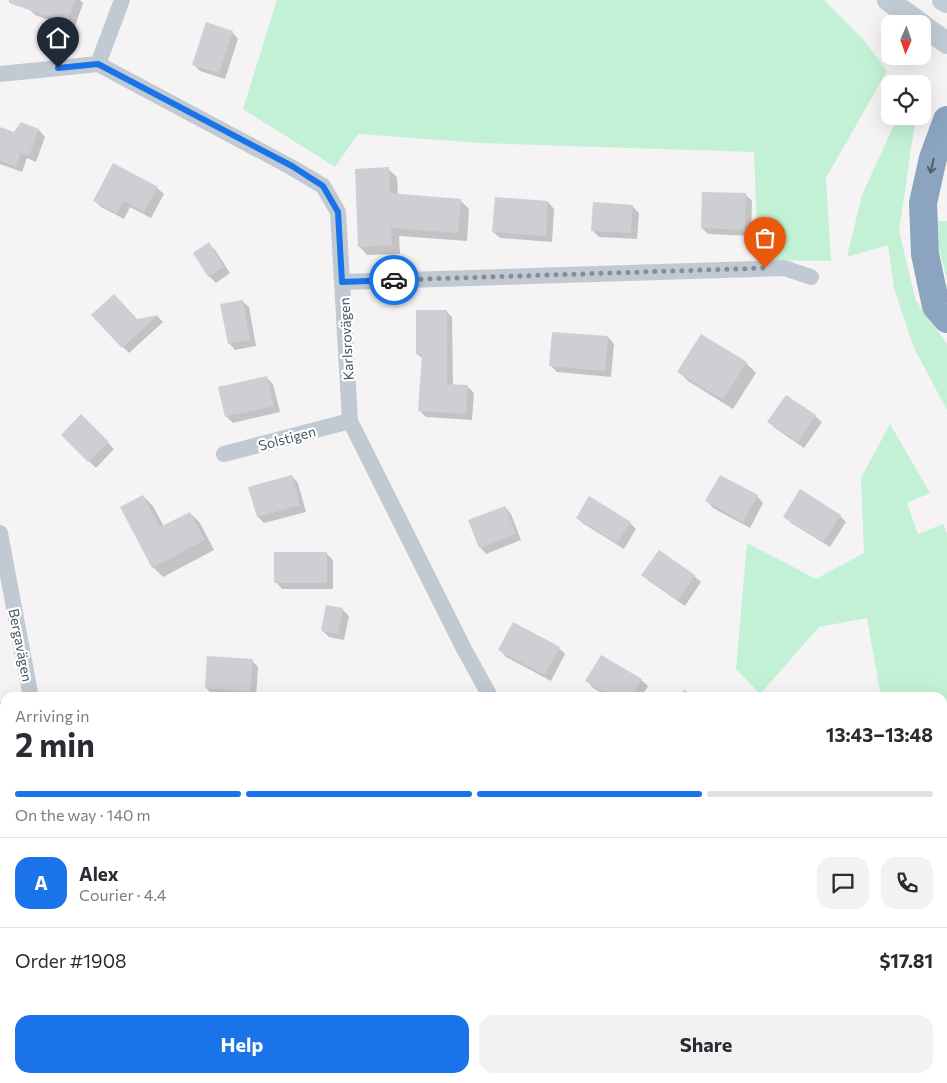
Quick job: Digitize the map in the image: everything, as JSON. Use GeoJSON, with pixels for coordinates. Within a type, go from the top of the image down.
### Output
{"type":"FeatureCollection","features":[{"type":"Feature","properties":{"kind":"highway"},"geometry":{"type":"LineString","coordinates":[[947,120],[933,158],[923,203],[926,254],[936,306],[947,319]]}},
{"type":"Feature","properties":{"kind":"street"},"geometry":{"type":"LineString","coordinates":[[0,74],[98,64],[122,0]]}},
{"type":"Feature","properties":{"kind":"street"},"geometry":{"type":"LineString","coordinates":[[888,0],[909,15]]}},
{"type":"Feature","properties":{"kind":"street"},"geometry":{"type":"LineString","coordinates":[[943,0],[947,2]]}},
{"type":"Feature","properties":{"kind":"street"},"geometry":{"type":"LineString","coordinates":[[931,31],[947,43]]}},
{"type":"Feature","properties":{"kind":"street","name":"Karlsrovägen"},"geometry":{"type":"LineString","coordinates":[[98,64],[292,166],[323,186],[338,212],[350,421],[464,649],[488,692]]}},
{"type":"Feature","properties":{"kind":"street"},"geometry":{"type":"LineString","coordinates":[[342,282],[784,268],[811,277]]}},
{"type":"Feature","properties":{"kind":"street","name":"Solstigen"},"geometry":{"type":"LineString","coordinates":[[224,454],[350,421]]}},
{"type":"Feature","properties":{"kind":"street","name":"Bergavägen"},"geometry":{"type":"LineString","coordinates":[[0,533],[30,692]]}},
{"type":"Feature","properties":{"kind":"green space"},"geometry":{"type":"Polygon","coordinates":[[[277,0],[824,0],[863,39],[887,71],[885,75],[881,75],[881,82],[826,178],[831,261],[758,260],[754,152],[481,143],[358,134],[335,167],[243,109],[277,0]]]}},
{"type":"Feature","properties":{"kind":"green space"},"geometry":{"type":"Polygon","coordinates":[[[895,125],[915,125],[899,231],[916,301],[947,344],[947,410],[914,348],[894,288],[888,245],[847,257],[862,195],[895,125]]]}},
{"type":"Feature","properties":{"kind":"green space"},"geometry":{"type":"Polygon","coordinates":[[[938,221],[947,221],[947,280],[939,248],[938,221]]]}},
{"type":"Feature","properties":{"kind":"green space"},"geometry":{"type":"Polygon","coordinates":[[[890,424],[930,493],[907,503],[918,534],[943,524],[947,533],[947,692],[880,692],[867,618],[819,627],[762,692],[758,692],[736,669],[747,543],[816,579],[864,553],[861,478],[890,424]]]}},
{"type":"Feature","properties":{"kind":"building"},"geometry":{"type":"Polygon","coordinates":[[[9,0],[75,0],[67,23],[9,3],[9,0]]]}},
{"type":"Feature","properties":{"kind":"building"},"geometry":{"type":"Polygon","coordinates":[[[206,22],[233,31],[219,73],[192,65],[206,22]]]}},
{"type":"Feature","properties":{"kind":"building"},"geometry":{"type":"Polygon","coordinates":[[[21,122],[39,129],[29,156],[21,153],[16,167],[0,161],[0,127],[14,132],[21,122]]]}},
{"type":"Feature","properties":{"kind":"building"},"geometry":{"type":"Polygon","coordinates":[[[113,163],[158,187],[144,212],[123,201],[117,214],[93,201],[113,163]]]}},
{"type":"Feature","properties":{"kind":"building"},"geometry":{"type":"Polygon","coordinates":[[[389,167],[390,193],[461,199],[458,233],[391,228],[392,245],[358,247],[355,169],[389,167]]]}},
{"type":"Feature","properties":{"kind":"building"},"geometry":{"type":"Polygon","coordinates":[[[702,192],[746,193],[745,230],[701,228],[702,192]]]}},
{"type":"Feature","properties":{"kind":"building"},"geometry":{"type":"Polygon","coordinates":[[[495,197],[548,201],[546,236],[492,232],[495,197]]]}},
{"type":"Feature","properties":{"kind":"building"},"geometry":{"type":"Polygon","coordinates":[[[593,202],[633,205],[631,233],[591,231],[593,202]]]}},
{"type":"Feature","properties":{"kind":"building"},"geometry":{"type":"Polygon","coordinates":[[[209,242],[224,267],[208,277],[193,253],[209,242]]]}},
{"type":"Feature","properties":{"kind":"building"},"geometry":{"type":"Polygon","coordinates":[[[114,294],[137,319],[158,315],[122,348],[91,315],[114,294]]]}},
{"type":"Feature","properties":{"kind":"building"},"geometry":{"type":"Polygon","coordinates":[[[243,300],[250,340],[228,344],[220,304],[243,300]]]}},
{"type":"Feature","properties":{"kind":"building"},"geometry":{"type":"Polygon","coordinates":[[[416,310],[447,310],[447,384],[468,385],[466,414],[418,411],[422,354],[416,354],[416,310]]]}},
{"type":"Feature","properties":{"kind":"building"},"geometry":{"type":"Polygon","coordinates":[[[552,332],[608,336],[605,371],[549,366],[552,332]]]}},
{"type":"Feature","properties":{"kind":"building"},"geometry":{"type":"Polygon","coordinates":[[[701,334],[747,362],[723,400],[677,372],[701,334]]]}},
{"type":"Feature","properties":{"kind":"building"},"geometry":{"type":"Polygon","coordinates":[[[267,376],[274,406],[225,417],[218,387],[267,376]]]}},
{"type":"Feature","properties":{"kind":"building"},"geometry":{"type":"Polygon","coordinates":[[[786,395],[816,415],[798,442],[767,422],[786,395]]]}},
{"type":"Feature","properties":{"kind":"building"},"geometry":{"type":"Polygon","coordinates":[[[81,414],[109,442],[88,462],[61,435],[81,414]]]}},
{"type":"Feature","properties":{"kind":"building"},"geometry":{"type":"Polygon","coordinates":[[[292,475],[300,505],[257,517],[248,487],[292,475]]]}},
{"type":"Feature","properties":{"kind":"building"},"geometry":{"type":"Polygon","coordinates":[[[720,475],[758,495],[743,522],[705,501],[720,475]]]}},
{"type":"Feature","properties":{"kind":"building"},"geometry":{"type":"Polygon","coordinates":[[[800,489],[841,515],[823,542],[783,517],[800,489]]]}},
{"type":"Feature","properties":{"kind":"building"},"geometry":{"type":"Polygon","coordinates":[[[143,495],[160,527],[190,512],[205,540],[152,568],[120,507],[143,495]]]}},
{"type":"Feature","properties":{"kind":"building"},"geometry":{"type":"Polygon","coordinates":[[[589,496],[631,522],[617,543],[576,518],[589,496]]]}},
{"type":"Feature","properties":{"kind":"building"},"geometry":{"type":"Polygon","coordinates":[[[505,506],[516,534],[479,548],[468,520],[505,506]]]}},
{"type":"Feature","properties":{"kind":"building"},"geometry":{"type":"Polygon","coordinates":[[[659,550],[695,575],[678,600],[641,575],[659,550]]]}},
{"type":"Feature","properties":{"kind":"building"},"geometry":{"type":"Polygon","coordinates":[[[274,552],[327,552],[327,583],[274,583],[274,552]]]}},
{"type":"Feature","properties":{"kind":"building"},"geometry":{"type":"Polygon","coordinates":[[[326,605],[343,608],[338,634],[321,631],[326,605]]]}},
{"type":"Feature","properties":{"kind":"building"},"geometry":{"type":"Polygon","coordinates":[[[513,622],[560,647],[544,675],[498,650],[513,622]]]}},
{"type":"Feature","properties":{"kind":"building"},"geometry":{"type":"Polygon","coordinates":[[[601,655],[642,679],[634,692],[604,692],[585,681],[601,655]]]}},
{"type":"Feature","properties":{"kind":"building"},"geometry":{"type":"Polygon","coordinates":[[[207,656],[253,659],[250,692],[205,688],[207,656]]]}},
{"type":"Feature","properties":{"kind":"way so far"},"geometry":{"type":"LineString","coordinates":[[394,280],[765,268]]}},
{"type":"Feature","properties":{"kind":"route"},"geometry":{"type":"LineString","coordinates":[[58,68],[98,64],[292,166],[323,186],[338,212],[342,282],[394,280]]}}]}
